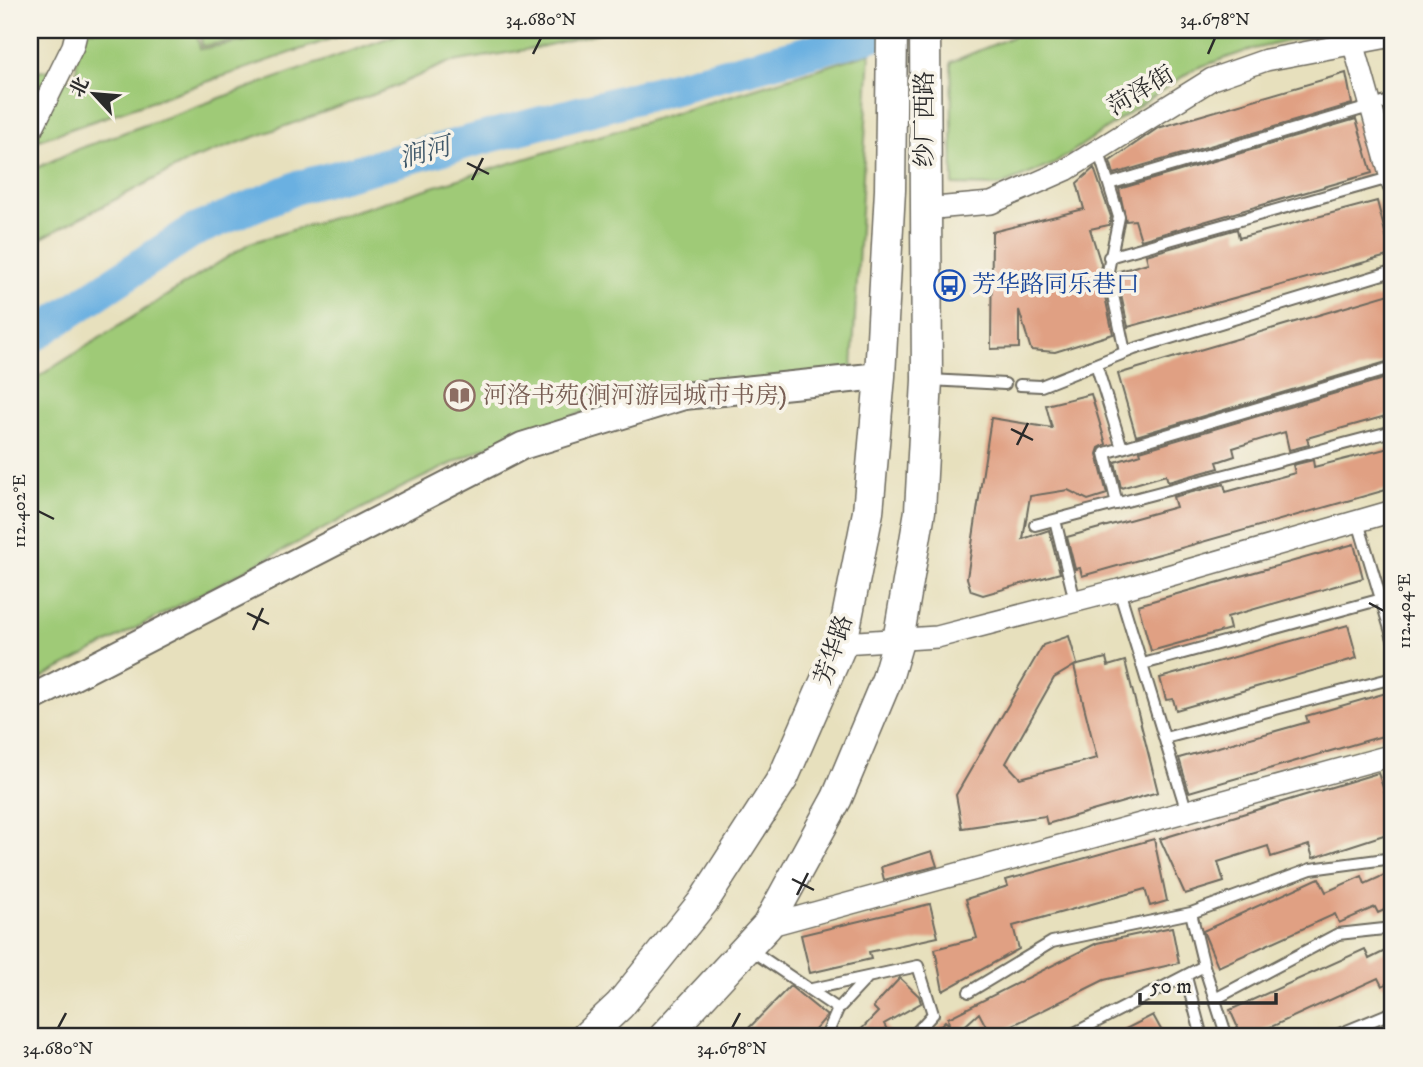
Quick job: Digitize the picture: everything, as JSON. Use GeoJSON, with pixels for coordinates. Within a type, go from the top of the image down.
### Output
{"type":"FeatureCollection","features":[{"type":"Feature","properties":{"kind":"main road","name":"纱厂西路"},"geometry":{"type":"LineString","coordinates":[[890,190],[892,30]]}},
{"type":"Feature","properties":{"kind":"main road","name":"纱厂西路"},"geometry":{"type":"LineString","coordinates":[[925,30],[925,200]]}},
{"type":"Feature","properties":{"kind":"main road","name":"芳华路"},"geometry":{"type":"LineString","coordinates":[[586,1037],[620,1005],[704,902],[783,778],[842,643],[868,512],[880,376],[890,190]]}},
{"type":"Feature","properties":{"kind":"main road"},"geometry":{"type":"LineString","coordinates":[[664,1037],[767,926],[837,797],[887,679],[898,641],[920,511],[927,380],[925,200]]}},
{"type":"Feature","properties":{"kind":"street"},"geometry":{"type":"LineString","coordinates":[[30,133],[73,46],[77,30]]}},
{"type":"Feature","properties":{"kind":"street","name":"菏泽街"},"geometry":{"type":"LineString","coordinates":[[925,200],[991,203],[1066,170],[1212,79],[1266,60],[1393,36]]}},
{"type":"Feature","properties":{"kind":"street"},"geometry":{"type":"LineString","coordinates":[[1353,42],[1393,180]]}},
{"type":"Feature","properties":{"kind":"street"},"geometry":{"type":"LineString","coordinates":[[30,699],[522,446],[684,396],[880,376]]}},
{"type":"Feature","properties":{"kind":"street"},"geometry":{"type":"LineString","coordinates":[[842,643],[937,637],[1119,590],[1393,512]]}},
{"type":"Feature","properties":{"kind":"street"},"geometry":{"type":"LineString","coordinates":[[767,926],[1393,755]]}},
{"type":"Feature","properties":{"kind":"lane"},"geometry":{"type":"LineString","coordinates":[[1109,184],[1393,100]]}},
{"type":"Feature","properties":{"kind":"lane"},"geometry":{"type":"LineString","coordinates":[[1098,149],[1119,217],[1108,271],[1125,352]]}},
{"type":"Feature","properties":{"kind":"lane"},"geometry":{"type":"LineString","coordinates":[[1110,257],[1393,180]]}},
{"type":"Feature","properties":{"kind":"lane"},"geometry":{"type":"LineString","coordinates":[[1020,385],[1041,386],[1125,352],[1393,271]]}},
{"type":"Feature","properties":{"kind":"lane"},"geometry":{"type":"LineString","coordinates":[[1096,364],[1122,448]]}},
{"type":"Feature","properties":{"kind":"lane"},"geometry":{"type":"LineString","coordinates":[[1117,504],[1105,453],[1393,368]]}},
{"type":"Feature","properties":{"kind":"lane"},"geometry":{"type":"LineString","coordinates":[[927,380],[1005,384]]}},
{"type":"Feature","properties":{"kind":"lane"},"geometry":{"type":"LineString","coordinates":[[1035,525],[1393,431]]}},
{"type":"Feature","properties":{"kind":"lane"},"geometry":{"type":"LineString","coordinates":[[1055,520],[1075,601]]}},
{"type":"Feature","properties":{"kind":"lane"},"geometry":{"type":"LineString","coordinates":[[1358,522],[1388,597],[1393,639]]}},
{"type":"Feature","properties":{"kind":"lane"},"geometry":{"type":"LineString","coordinates":[[1119,590],[1187,812]]}},
{"type":"Feature","properties":{"kind":"lane"},"geometry":{"type":"LineString","coordinates":[[1143,664],[1388,597]]}},
{"type":"Feature","properties":{"kind":"lane"},"geometry":{"type":"LineString","coordinates":[[1165,738],[1393,678]]}},
{"type":"Feature","properties":{"kind":"lane"},"geometry":{"type":"LineString","coordinates":[[969,992],[1052,942],[1191,913],[1311,869],[1393,858]]}},
{"type":"Feature","properties":{"kind":"lane"},"geometry":{"type":"LineString","coordinates":[[1191,913],[1204,966],[1227,1037]]}},
{"type":"Feature","properties":{"kind":"lane"},"geometry":{"type":"LineString","coordinates":[[1215,999],[1338,934],[1393,928]]}},
{"type":"Feature","properties":{"kind":"lane"},"geometry":{"type":"LineString","coordinates":[[748,948],[838,1009]]}},
{"type":"Feature","properties":{"kind":"lane"},"geometry":{"type":"LineString","coordinates":[[1068,1037],[1204,966]]}},
{"type":"Feature","properties":{"kind":"lane"},"geometry":{"type":"LineString","coordinates":[[812,989],[918,967],[933,1014],[912,1037]]}},
{"type":"Feature","properties":{"kind":"lane"},"geometry":{"type":"LineString","coordinates":[[1186,977],[1202,1037]]}},
{"type":"Feature","properties":{"kind":"lane"},"geometry":{"type":"LineString","coordinates":[[826,1037],[838,1009],[866,978]]}},
{"type":"Feature","properties":{"kind":"lane"},"geometry":{"type":"LineString","coordinates":[[1332,1037],[1393,1012]]}},
{"type":"Feature","properties":{"kind":"green space"},"geometry":{"type":"Polygon","coordinates":[[[78,30],[196,30],[200,49],[312,30],[357,30],[30,143],[30,72],[64,69],[69,82],[76,79],[78,30]]]}},
{"type":"Feature","properties":{"kind":"green space"},"geometry":{"type":"Polygon","coordinates":[[[200,30],[284,30],[284,33],[202,46],[200,30]]]}},
{"type":"Feature","properties":{"kind":"green space"},"geometry":{"type":"Polygon","coordinates":[[[410,30],[612,30],[536,48],[447,63],[389,89],[193,159],[30,244],[30,171],[78,149],[410,30]]]}},
{"type":"Feature","properties":{"kind":"green space"},"geometry":{"type":"Polygon","coordinates":[[[1029,30],[1338,30],[1249,50],[1194,69],[1054,164],[999,186],[953,185],[951,62],[1029,30]]]}},
{"type":"Feature","properties":{"kind":"green space"},"geometry":{"type":"Polygon","coordinates":[[[870,53],[852,369],[634,395],[499,441],[403,487],[30,684],[30,382],[250,243],[870,53]]]}},
{"type":"Feature","properties":{"kind":"building"},"geometry":{"type":"Polygon","coordinates":[[[1346,73],[1352,104],[1114,174],[1110,161],[1158,128],[1346,73]]]}},
{"type":"Feature","properties":{"kind":"building"},"geometry":{"type":"Polygon","coordinates":[[[1356,119],[1372,173],[1141,240],[1135,220],[1126,221],[1119,189],[1356,119]]]}},
{"type":"Feature","properties":{"kind":"building"},"geometry":{"type":"Polygon","coordinates":[[[1094,168],[1111,217],[1109,225],[1090,229],[1101,264],[1100,273],[1113,334],[1055,352],[1031,350],[1019,310],[1019,348],[991,349],[992,232],[1084,209],[1077,183],[1094,168]]]}},
{"type":"Feature","properties":{"kind":"building"},"geometry":{"type":"Polygon","coordinates":[[[1377,201],[1391,255],[1128,327],[1116,272],[1148,263],[1146,255],[1237,229],[1239,238],[1377,201]]]}},
{"type":"Feature","properties":{"kind":"building"},"geometry":{"type":"Polygon","coordinates":[[[1393,293],[1393,360],[1136,436],[1118,374],[1393,293]]]}},
{"type":"Feature","properties":{"kind":"building"},"geometry":{"type":"Polygon","coordinates":[[[1393,376],[1393,414],[1307,438],[1309,445],[1289,450],[1285,432],[1233,448],[1235,456],[1217,462],[1219,468],[1168,482],[1166,475],[1121,488],[1115,462],[1141,454],[1140,451],[1393,376]]]}},
{"type":"Feature","properties":{"kind":"building"},"geometry":{"type":"Polygon","coordinates":[[[1091,394],[1106,444],[1099,448],[1097,454],[1107,494],[1088,500],[1068,490],[1030,496],[1023,539],[1049,530],[1060,573],[983,595],[971,591],[967,578],[991,418],[1052,428],[1046,405],[1091,394]]]}},
{"type":"Feature","properties":{"kind":"building"},"geometry":{"type":"Polygon","coordinates":[[[1393,447],[1393,488],[1082,576],[1080,568],[1075,569],[1067,537],[1176,507],[1173,497],[1224,484],[1226,492],[1295,473],[1293,465],[1313,460],[1314,467],[1393,447]]]}},
{"type":"Feature","properties":{"kind":"building"},"geometry":{"type":"Polygon","coordinates":[[[1354,544],[1363,578],[1227,617],[1230,629],[1151,651],[1138,605],[1354,544]]]}},
{"type":"Feature","properties":{"kind":"building"},"geometry":{"type":"Polygon","coordinates":[[[1348,625],[1357,658],[1176,710],[1173,699],[1166,700],[1160,678],[1348,625]]]}},
{"type":"Feature","properties":{"kind":"building"},"geometry":{"type":"Polygon","coordinates":[[[1069,636],[1077,664],[1054,678],[1006,763],[1020,778],[1097,758],[1074,666],[1106,658],[1108,666],[1125,661],[1158,792],[1047,824],[1045,816],[962,828],[956,795],[1043,645],[1069,636]]]}},
{"type":"Feature","properties":{"kind":"building"},"geometry":{"type":"Polygon","coordinates":[[[1393,691],[1393,733],[1189,792],[1179,758],[1308,722],[1306,716],[1393,691]]]}},
{"type":"Feature","properties":{"kind":"building"},"geometry":{"type":"Polygon","coordinates":[[[1378,773],[1385,793],[1393,790],[1393,832],[1313,858],[1309,845],[1271,857],[1268,846],[1218,862],[1224,882],[1185,894],[1160,839],[1378,773]]]}},
{"type":"Feature","properties":{"kind":"building"},"geometry":{"type":"Polygon","coordinates":[[[1154,839],[1167,901],[1150,906],[1145,889],[1013,926],[1019,949],[943,991],[935,949],[977,938],[966,899],[1008,886],[1006,880],[1154,839]]]}},
{"type":"Feature","properties":{"kind":"building"},"geometry":{"type":"Polygon","coordinates":[[[932,851],[937,866],[884,880],[881,867],[932,851]]]}},
{"type":"Feature","properties":{"kind":"building"},"geometry":{"type":"Polygon","coordinates":[[[1393,871],[1393,906],[1378,913],[1375,907],[1339,923],[1335,914],[1218,967],[1203,931],[1319,878],[1326,892],[1362,876],[1365,884],[1393,871]]]}},
{"type":"Feature","properties":{"kind":"building"},"geometry":{"type":"Polygon","coordinates":[[[930,904],[938,937],[869,952],[871,959],[810,973],[801,935],[930,904]]]}},
{"type":"Feature","properties":{"kind":"building"},"geometry":{"type":"Polygon","coordinates":[[[1172,927],[1179,963],[1104,980],[991,1036],[979,1013],[957,1033],[962,1037],[928,1037],[945,1021],[949,1025],[948,1018],[1097,943],[1172,927]]]}},
{"type":"Feature","properties":{"kind":"building"},"geometry":{"type":"Polygon","coordinates":[[[1393,947],[1393,981],[1382,986],[1378,978],[1249,1037],[1242,1037],[1230,1010],[1365,949],[1369,959],[1393,947]]]}},
{"type":"Feature","properties":{"kind":"building"},"geometry":{"type":"Polygon","coordinates":[[[900,978],[919,996],[921,1003],[884,1024],[891,1037],[854,1037],[878,1012],[873,1007],[900,978]]]}},
{"type":"Feature","properties":{"kind":"building"},"geometry":{"type":"Polygon","coordinates":[[[790,986],[827,1016],[809,1037],[740,1037],[790,986]]]}},
{"type":"Feature","properties":{"kind":"building"},"geometry":{"type":"Polygon","coordinates":[[[1153,1015],[1165,1037],[1110,1037],[1153,1015]]]}},
{"type":"Feature","properties":{"kind":"waterway","name":"涧河"},"geometry":{"type":"LineString","coordinates":[[30,338],[191,232],[298,187],[891,30]]}},
{"type":"Feature","properties":{"kind":"place","name":"芳华路同乐巷口"},"geometry":{"type":"Point","coordinates":[949,285]}},
{"type":"Feature","properties":{"kind":"place","name":"河洛书苑(涧河游园城市书房)"},"geometry":{"type":"Point","coordinates":[460,396]}}]}
